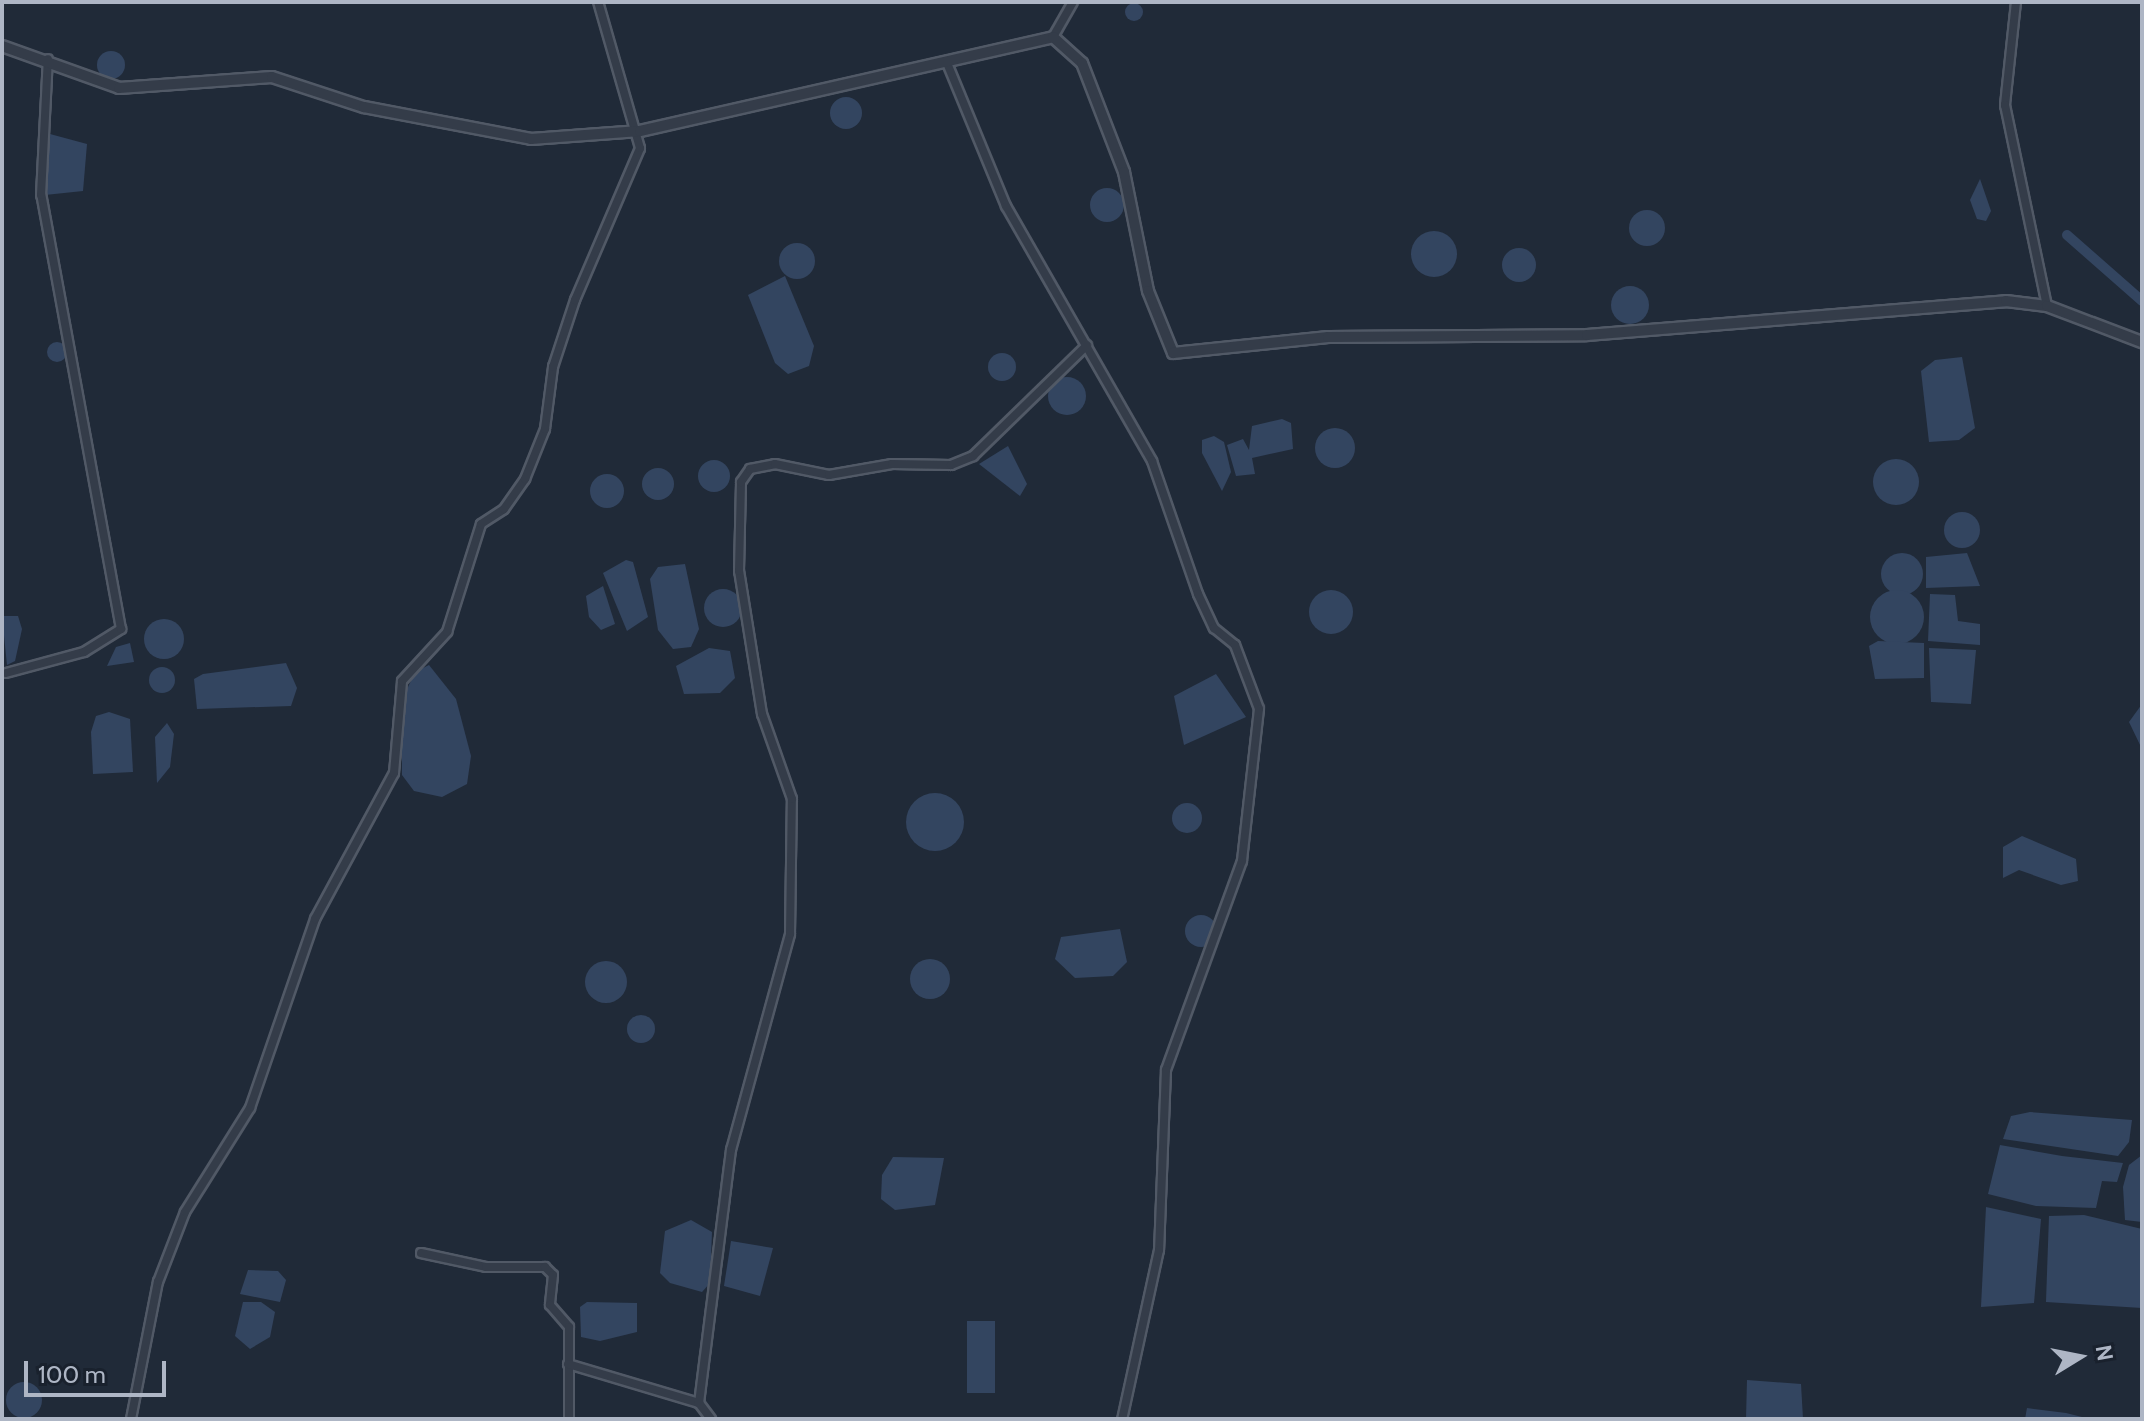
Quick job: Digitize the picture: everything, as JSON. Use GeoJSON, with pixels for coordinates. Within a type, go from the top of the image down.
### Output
{"type":"FeatureCollection","features":[{"type":"Feature","properties":{"kind":"street"},"geometry":{"type":"LineString","coordinates":[[131,1419],[158,1282],[185,1212],[250,1108],[315,919],[394,773],[402,681],[447,632],[481,524],[504,509],[525,479],[545,429],[565,330],[640,131],[598,2]]}},
{"type":"Feature","properties":{"kind":"street"},"geometry":{"type":"LineString","coordinates":[[1053,37],[1073,2]]}},
{"type":"Feature","properties":{"kind":"street"},"geometry":{"type":"LineString","coordinates":[[2016,2],[2005,105],[2047,306]]}},
{"type":"Feature","properties":{"kind":"street"},"geometry":{"type":"LineString","coordinates":[[2,46],[49,59],[119,88],[272,77],[364,107],[531,139],[640,131],[1053,37],[1071,47],[1093,90],[1124,172],[1148,291],[1173,353],[1328,337],[1587,335],[1965,301],[2047,306],[2142,342]]}},
{"type":"Feature","properties":{"kind":"street"},"geometry":{"type":"LineString","coordinates":[[6,673],[84,652],[121,629],[41,195],[49,59]]}},
{"type":"Feature","properties":{"kind":"street"},"geometry":{"type":"LineString","coordinates":[[947,63],[1006,206],[1152,461],[1198,594],[1214,628],[1235,645],[1259,709],[1242,861],[1166,1070],[1159,1250],[1122,1419]]}},
{"type":"Feature","properties":{"kind":"street"},"geometry":{"type":"LineString","coordinates":[[699,1403],[731,1150],[790,934],[792,799],[762,714],[739,571],[741,482],[750,469],[775,464],[829,475],[892,464],[951,465],[973,456],[1087,345]]}},
{"type":"Feature","properties":{"kind":"street"},"geometry":{"type":"LineString","coordinates":[[421,1253],[486,1267],[545,1267],[553,1275],[550,1305],[567,1316],[569,1419]]}},
{"type":"Feature","properties":{"kind":"street"},"geometry":{"type":"LineString","coordinates":[[568,1364],[699,1403],[711,1419]]}},
{"type":"Feature","properties":{"kind":"water"},"geometry":{"type":"Polygon","coordinates":[[[1130,3],[1138,3],[1143,12],[1141,19],[1130,21],[1125,16],[1125,8],[1130,3]]]}},
{"type":"Feature","properties":{"kind":"water"},"geometry":{"type":"Polygon","coordinates":[[[111,51],[121,55],[125,65],[121,75],[111,79],[101,75],[97,65],[101,55],[111,51]]]}},
{"type":"Feature","properties":{"kind":"water"},"geometry":{"type":"Polygon","coordinates":[[[846,97],[857,102],[862,113],[857,124],[846,129],[835,124],[830,113],[835,102],[846,97]]]}},
{"type":"Feature","properties":{"kind":"water"},"geometry":{"type":"Polygon","coordinates":[[[50,134],[87,144],[83,191],[45,195],[50,134]]]}},
{"type":"Feature","properties":{"kind":"water"},"geometry":{"type":"Polygon","coordinates":[[[1980,179],[1991,211],[1986,221],[1977,219],[1970,200],[1980,179]]]}},
{"type":"Feature","properties":{"kind":"water"},"geometry":{"type":"Polygon","coordinates":[[[1107,188],[1119,193],[1124,205],[1119,217],[1107,222],[1095,217],[1090,205],[1095,193],[1107,188]]]}},
{"type":"Feature","properties":{"kind":"water"},"geometry":{"type":"Polygon","coordinates":[[[1647,210],[1660,215],[1665,228],[1660,241],[1647,246],[1634,241],[1629,228],[1634,215],[1647,210]]]}},
{"type":"Feature","properties":{"kind":"water"},"geometry":{"type":"Polygon","coordinates":[[[1434,231],[1451,237],[1457,254],[1451,271],[1434,277],[1417,271],[1411,254],[1417,237],[1434,231]]]}},
{"type":"Feature","properties":{"kind":"water"},"geometry":{"type":"Polygon","coordinates":[[[797,243],[810,248],[815,261],[810,274],[797,279],[784,274],[779,261],[784,248],[797,243]]]}},
{"type":"Feature","properties":{"kind":"water"},"geometry":{"type":"Polygon","coordinates":[[[1519,248],[1531,253],[1536,265],[1531,277],[1519,282],[1507,277],[1502,265],[1507,253],[1519,248]]]}},
{"type":"Feature","properties":{"kind":"water"},"geometry":{"type":"Polygon","coordinates":[[[785,276],[814,346],[809,366],[788,374],[775,363],[748,295],[785,276]]]}},
{"type":"Feature","properties":{"kind":"water"},"geometry":{"type":"Polygon","coordinates":[[[1630,286],[1643,292],[1649,305],[1643,318],[1630,324],[1617,318],[1611,305],[1617,292],[1630,286]]]}},
{"type":"Feature","properties":{"kind":"water"},"geometry":{"type":"Polygon","coordinates":[[[57,342],[64,345],[67,352],[64,359],[57,362],[50,359],[47,352],[50,345],[57,342]]]}},
{"type":"Feature","properties":{"kind":"water"},"geometry":{"type":"Polygon","coordinates":[[[1002,353],[1012,357],[1016,367],[1012,377],[1002,381],[992,377],[988,367],[992,357],[1002,353]]]}},
{"type":"Feature","properties":{"kind":"water"},"geometry":{"type":"Polygon","coordinates":[[[1962,357],[1975,428],[1959,440],[1929,442],[1921,371],[1935,360],[1962,357]]]}},
{"type":"Feature","properties":{"kind":"water"},"geometry":{"type":"Polygon","coordinates":[[[1067,377],[1080,383],[1086,396],[1080,409],[1067,415],[1054,409],[1048,396],[1054,383],[1067,377]]]}},
{"type":"Feature","properties":{"kind":"water"},"geometry":{"type":"Polygon","coordinates":[[[1282,419],[1291,423],[1293,449],[1252,458],[1255,474],[1236,476],[1227,445],[1243,439],[1249,450],[1252,426],[1282,419]]]}},
{"type":"Feature","properties":{"kind":"water"},"geometry":{"type":"Polygon","coordinates":[[[1335,428],[1349,434],[1355,448],[1349,462],[1335,468],[1321,462],[1315,448],[1321,434],[1335,428]]]}},
{"type":"Feature","properties":{"kind":"water"},"geometry":{"type":"Polygon","coordinates":[[[1214,436],[1224,442],[1231,472],[1222,491],[1202,453],[1202,440],[1214,436]]]}},
{"type":"Feature","properties":{"kind":"water"},"geometry":{"type":"Polygon","coordinates":[[[1008,446],[1027,484],[1020,496],[979,464],[1008,446]]]}},
{"type":"Feature","properties":{"kind":"water"},"geometry":{"type":"Polygon","coordinates":[[[1896,459],[1912,466],[1919,482],[1912,498],[1896,505],[1880,498],[1873,482],[1880,466],[1896,459]]]}},
{"type":"Feature","properties":{"kind":"water"},"geometry":{"type":"Polygon","coordinates":[[[714,460],[725,465],[730,476],[725,487],[714,492],[703,487],[698,476],[703,465],[714,460]]]}},
{"type":"Feature","properties":{"kind":"water"},"geometry":{"type":"Polygon","coordinates":[[[658,468],[669,473],[674,484],[669,495],[658,500],[647,495],[642,484],[647,473],[658,468]]]}},
{"type":"Feature","properties":{"kind":"water"},"geometry":{"type":"Polygon","coordinates":[[[607,474],[619,479],[624,491],[619,503],[607,508],[595,503],[590,491],[595,479],[607,474]]]}},
{"type":"Feature","properties":{"kind":"water"},"geometry":{"type":"Polygon","coordinates":[[[1962,512],[1975,517],[1980,530],[1975,543],[1962,548],[1949,543],[1944,530],[1949,517],[1962,512]]]}},
{"type":"Feature","properties":{"kind":"water"},"geometry":{"type":"Polygon","coordinates":[[[1902,553],[1917,559],[1923,574],[1917,589],[1902,595],[1887,589],[1881,574],[1887,559],[1902,553]]]}},
{"type":"Feature","properties":{"kind":"water"},"geometry":{"type":"Polygon","coordinates":[[[1967,553],[1980,586],[1926,588],[1926,557],[1967,553]]]}},
{"type":"Feature","properties":{"kind":"water"},"geometry":{"type":"Polygon","coordinates":[[[626,560],[633,562],[648,617],[627,631],[603,573],[626,560]]]}},
{"type":"Feature","properties":{"kind":"water"},"geometry":{"type":"Polygon","coordinates":[[[685,564],[699,629],[691,647],[673,649],[658,630],[650,579],[658,567],[685,564]]]}},
{"type":"Feature","properties":{"kind":"water"},"geometry":{"type":"Polygon","coordinates":[[[603,586],[615,624],[601,630],[589,617],[586,596],[603,586]]]}},
{"type":"Feature","properties":{"kind":"water"},"geometry":{"type":"Polygon","coordinates":[[[723,589],[736,595],[742,608],[736,621],[723,627],[710,621],[704,608],[710,595],[723,589]]]}},
{"type":"Feature","properties":{"kind":"water"},"geometry":{"type":"Polygon","coordinates":[[[1331,590],[1346,597],[1353,612],[1346,627],[1331,634],[1316,627],[1309,612],[1316,597],[1331,590]]]}},
{"type":"Feature","properties":{"kind":"water"},"geometry":{"type":"Polygon","coordinates":[[[1897,590],[1916,598],[1924,617],[1916,636],[1897,644],[1878,636],[1870,617],[1878,598],[1897,590]]]}},
{"type":"Feature","properties":{"kind":"water"},"geometry":{"type":"Polygon","coordinates":[[[1930,594],[1955,595],[1958,621],[1980,624],[1980,645],[1928,641],[1930,594]]]}},
{"type":"Feature","properties":{"kind":"water"},"geometry":{"type":"Polygon","coordinates":[[[2,616],[18,616],[22,629],[15,661],[7,665],[2,616]]]}},
{"type":"Feature","properties":{"kind":"water"},"geometry":{"type":"Polygon","coordinates":[[[164,619],[178,625],[184,639],[178,653],[164,659],[150,653],[144,639],[150,625],[164,619]]]}},
{"type":"Feature","properties":{"kind":"water"},"geometry":{"type":"Polygon","coordinates":[[[1878,641],[1924,643],[1924,678],[1875,679],[1869,646],[1878,641]]]}},
{"type":"Feature","properties":{"kind":"water"},"geometry":{"type":"Polygon","coordinates":[[[130,643],[134,662],[107,666],[116,647],[130,643]]]}},
{"type":"Feature","properties":{"kind":"water"},"geometry":{"type":"Polygon","coordinates":[[[709,648],[730,651],[735,678],[720,693],[684,694],[676,666],[709,648]]]}},
{"type":"Feature","properties":{"kind":"water"},"geometry":{"type":"Polygon","coordinates":[[[1929,648],[1976,650],[1971,704],[1931,702],[1929,648]]]}},
{"type":"Feature","properties":{"kind":"water"},"geometry":{"type":"Polygon","coordinates":[[[286,663],[297,688],[291,706],[197,709],[194,679],[203,674],[286,663]]]}},
{"type":"Feature","properties":{"kind":"water"},"geometry":{"type":"Polygon","coordinates":[[[429,665],[456,699],[471,756],[467,784],[442,797],[414,791],[402,775],[402,700],[415,672],[429,665]]]}},
{"type":"Feature","properties":{"kind":"water"},"geometry":{"type":"Polygon","coordinates":[[[162,667],[171,671],[175,680],[171,689],[162,693],[153,689],[149,680],[153,671],[162,667]]]}},
{"type":"Feature","properties":{"kind":"water"},"geometry":{"type":"Polygon","coordinates":[[[1216,674],[1246,717],[1184,745],[1174,696],[1216,674]]]}},
{"type":"Feature","properties":{"kind":"water"},"geometry":{"type":"Polygon","coordinates":[[[2142,704],[2142,749],[2129,722],[2142,704]]]}},
{"type":"Feature","properties":{"kind":"water"},"geometry":{"type":"Polygon","coordinates":[[[109,712],[130,719],[133,772],[93,774],[91,732],[96,716],[109,712]]]}},
{"type":"Feature","properties":{"kind":"water"},"geometry":{"type":"Polygon","coordinates":[[[167,723],[174,734],[170,767],[157,783],[155,737],[167,723]]]}},
{"type":"Feature","properties":{"kind":"water"},"geometry":{"type":"Polygon","coordinates":[[[935,793],[946,795],[955,802],[962,811],[962,833],[955,842],[946,849],[935,851],[924,849],[915,842],[908,833],[906,822],[908,811],[915,802],[924,795],[935,793]]]}},
{"type":"Feature","properties":{"kind":"water"},"geometry":{"type":"Polygon","coordinates":[[[1187,803],[1198,807],[1202,818],[1198,829],[1187,833],[1176,829],[1172,818],[1176,807],[1187,803]]]}},
{"type":"Feature","properties":{"kind":"water"},"geometry":{"type":"Polygon","coordinates":[[[2022,836],[2076,859],[2078,881],[2061,885],[2019,870],[2003,878],[2003,847],[2022,836]]]}},
{"type":"Feature","properties":{"kind":"water"},"geometry":{"type":"Polygon","coordinates":[[[1201,915],[1212,920],[1217,931],[1212,942],[1201,947],[1190,942],[1185,931],[1190,920],[1201,915]]]}},
{"type":"Feature","properties":{"kind":"water"},"geometry":{"type":"Polygon","coordinates":[[[1120,929],[1127,962],[1113,976],[1075,978],[1055,959],[1061,937],[1120,929]]]}},
{"type":"Feature","properties":{"kind":"water"},"geometry":{"type":"Polygon","coordinates":[[[930,959],[944,965],[950,979],[944,993],[930,999],[916,993],[910,979],[916,965],[930,959]]]}},
{"type":"Feature","properties":{"kind":"water"},"geometry":{"type":"Polygon","coordinates":[[[606,961],[621,967],[627,982],[621,997],[606,1003],[591,997],[585,982],[591,967],[606,961]]]}},
{"type":"Feature","properties":{"kind":"water"},"geometry":{"type":"Polygon","coordinates":[[[641,1015],[651,1019],[655,1029],[651,1039],[641,1043],[631,1039],[627,1029],[631,1019],[641,1015]]]}},
{"type":"Feature","properties":{"kind":"water"},"geometry":{"type":"Polygon","coordinates":[[[2030,1112],[2132,1120],[2129,1142],[2118,1156],[2003,1139],[2011,1116],[2030,1112]]]}},
{"type":"Feature","properties":{"kind":"water"},"geometry":{"type":"Polygon","coordinates":[[[2000,1145],[2123,1163],[2117,1182],[2102,1181],[2096,1208],[2036,1206],[1988,1194],[2000,1145]]]}},
{"type":"Feature","properties":{"kind":"water"},"geometry":{"type":"Polygon","coordinates":[[[2142,1155],[2142,1222],[2125,1220],[2123,1187],[2129,1165],[2142,1155]]]}},
{"type":"Feature","properties":{"kind":"water"},"geometry":{"type":"Polygon","coordinates":[[[893,1157],[944,1158],[935,1205],[895,1210],[881,1199],[882,1175],[893,1157]]]}},
{"type":"Feature","properties":{"kind":"water"},"geometry":{"type":"Polygon","coordinates":[[[1986,1207],[2041,1219],[2034,1303],[1981,1307],[1986,1207]]]}},
{"type":"Feature","properties":{"kind":"water"},"geometry":{"type":"Polygon","coordinates":[[[2084,1215],[2142,1229],[2142,1308],[2046,1302],[2049,1216],[2084,1215]]]}},
{"type":"Feature","properties":{"kind":"water"},"geometry":{"type":"Polygon","coordinates":[[[691,1220],[712,1232],[710,1283],[702,1292],[670,1283],[660,1273],[665,1231],[691,1220]]]}},
{"type":"Feature","properties":{"kind":"water"},"geometry":{"type":"Polygon","coordinates":[[[731,1241],[773,1248],[760,1296],[724,1286],[731,1241]]]}},
{"type":"Feature","properties":{"kind":"water"},"geometry":{"type":"Polygon","coordinates":[[[248,1270],[278,1271],[286,1280],[280,1302],[240,1294],[248,1270]]]}},
{"type":"Feature","properties":{"kind":"water"},"geometry":{"type":"Polygon","coordinates":[[[243,1302],[261,1302],[275,1312],[270,1337],[250,1349],[235,1336],[243,1302]]]}},
{"type":"Feature","properties":{"kind":"water"},"geometry":{"type":"Polygon","coordinates":[[[587,1302],[637,1303],[637,1332],[600,1341],[581,1337],[580,1307],[587,1302]]]}},
{"type":"Feature","properties":{"kind":"water"},"geometry":{"type":"Polygon","coordinates":[[[967,1321],[995,1321],[995,1393],[967,1393],[967,1321]]]}},
{"type":"Feature","properties":{"kind":"water"},"geometry":{"type":"Polygon","coordinates":[[[1747,1380],[1801,1384],[1803,1419],[1746,1419],[1747,1380]]]}},
{"type":"Feature","properties":{"kind":"water"},"geometry":{"type":"Polygon","coordinates":[[[24,1382],[36,1388],[42,1400],[36,1412],[24,1418],[12,1412],[6,1400],[12,1388],[24,1382]]]}},
{"type":"Feature","properties":{"kind":"water"},"geometry":{"type":"Polygon","coordinates":[[[2027,1408],[2066,1413],[2090,1419],[2025,1419],[2027,1408]]]}},
{"type":"Feature","properties":{"kind":"waterway"},"geometry":{"type":"LineString","coordinates":[[2067,235],[2142,301]]}}]}
